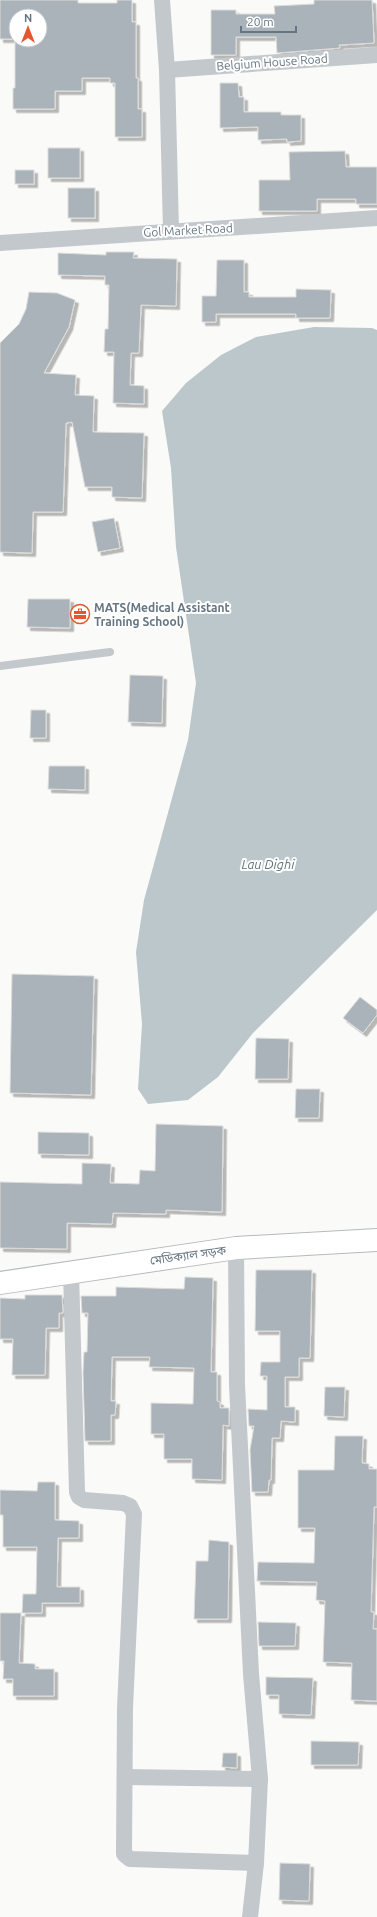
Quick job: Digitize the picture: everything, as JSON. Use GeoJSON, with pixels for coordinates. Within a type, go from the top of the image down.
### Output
{"type":"FeatureCollection","features":[{"type":"Feature","properties":{"kind":"main road","name":"মেডিক্যাল সড়ক"},"geometry":{"type":"LineString","coordinates":[[0,1283],[236,1248],[377,1240]]}},
{"type":"Feature","properties":{"kind":"street"},"geometry":{"type":"LineString","coordinates":[[162,0],[167,70],[171,231]]}},
{"type":"Feature","properties":{"kind":"street","name":"Belgium House Road"},"geometry":{"type":"LineString","coordinates":[[167,70],[377,55]]}},
{"type":"Feature","properties":{"kind":"street","name":"Gol Market Road"},"geometry":{"type":"LineString","coordinates":[[0,242],[377,218]]}},
{"type":"Feature","properties":{"kind":"street"},"geometry":{"type":"LineString","coordinates":[[236,1248],[237,1385],[251,1674],[260,1779],[256,1863],[250,1917]]}},
{"type":"Feature","properties":{"kind":"street"},"geometry":{"type":"LineString","coordinates":[[71,1272],[77,1492],[79,1497],[84,1500],[123,1503],[130,1506],[134,1514],[125,1708],[124,1850],[128,1858],[256,1863]]}},
{"type":"Feature","properties":{"kind":"street"},"geometry":{"type":"LineString","coordinates":[[124,1777],[260,1779]]}},
{"type":"Feature","properties":{"kind":"lane"},"geometry":{"type":"LineString","coordinates":[[0,666],[110,652]]}},
{"type":"Feature","properties":{"kind":"water","name":"Lau Dighi"},"geometry":{"type":"Polygon","coordinates":[[[314,327],[372,328],[377,330],[377,910],[253,1033],[218,1077],[188,1100],[148,1104],[138,1089],[142,1024],[136,952],[144,900],[188,740],[196,683],[176,547],[171,468],[162,411],[186,383],[221,355],[256,337],[314,327]]]}},
{"type":"Feature","properties":{"kind":"building"},"geometry":{"type":"Polygon","coordinates":[[[0,0],[78,0],[78,3],[117,3],[117,0],[132,0],[132,22],[136,22],[136,78],[138,78],[138,109],[142,109],[142,137],[115,137],[115,83],[110,83],[110,78],[82,78],[82,91],[55,91],[55,109],[13,109],[13,88],[15,88],[15,48],[48,48],[48,8],[8,8],[8,39],[0,39],[0,0]]]}},
{"type":"Feature","properties":{"kind":"building"},"geometry":{"type":"Polygon","coordinates":[[[314,0],[372,0],[374,43],[339,45],[340,48],[277,53],[276,37],[236,37],[236,55],[211,55],[211,10],[236,10],[236,14],[275,14],[274,6],[314,4],[314,0]]]}},
{"type":"Feature","properties":{"kind":"building"},"geometry":{"type":"Polygon","coordinates":[[[220,83],[238,83],[239,97],[244,97],[244,112],[281,112],[281,115],[301,115],[301,141],[287,142],[287,139],[258,140],[258,127],[220,128],[220,83]]]}},
{"type":"Feature","properties":{"kind":"building"},"geometry":{"type":"Polygon","coordinates":[[[48,148],[80,148],[80,178],[48,178],[48,148]]]}},
{"type":"Feature","properties":{"kind":"building"},"geometry":{"type":"Polygon","coordinates":[[[345,151],[346,167],[377,167],[377,204],[356,204],[356,199],[317,199],[317,211],[259,211],[259,180],[290,180],[289,152],[345,151]]]}},
{"type":"Feature","properties":{"kind":"building"},"geometry":{"type":"Polygon","coordinates":[[[15,170],[34,170],[34,184],[15,184],[15,170]]]}},
{"type":"Feature","properties":{"kind":"building"},"geometry":{"type":"Polygon","coordinates":[[[68,188],[95,188],[95,218],[68,218],[68,188]]]}},
{"type":"Feature","properties":{"kind":"building"},"geometry":{"type":"Polygon","coordinates":[[[106,252],[134,252],[133,258],[177,259],[176,306],[141,305],[139,353],[131,353],[130,385],[144,386],[144,404],[113,403],[114,352],[104,352],[105,329],[108,329],[109,285],[105,285],[105,276],[58,275],[58,253],[106,255],[106,252]]]}},
{"type":"Feature","properties":{"kind":"building"},"geometry":{"type":"Polygon","coordinates":[[[217,260],[244,260],[244,292],[249,292],[249,297],[296,297],[296,289],[331,290],[330,318],[296,318],[296,314],[216,314],[216,322],[202,322],[202,296],[216,296],[217,260]]]}},
{"type":"Feature","properties":{"kind":"building"},"geometry":{"type":"Polygon","coordinates":[[[29,292],[57,293],[75,300],[69,327],[44,373],[76,375],[75,395],[94,396],[93,432],[144,433],[142,498],[112,497],[112,487],[85,487],[72,422],[66,423],[63,512],[33,512],[32,553],[0,552],[0,343],[19,324],[26,309],[29,292]]]}},
{"type":"Feature","properties":{"kind":"building"},"geometry":{"type":"Polygon","coordinates":[[[114,518],[120,548],[98,552],[92,522],[114,518]]]}},
{"type":"Feature","properties":{"kind":"building"},"geometry":{"type":"Polygon","coordinates":[[[28,599],[70,599],[70,628],[27,627],[28,599]]]}},
{"type":"Feature","properties":{"kind":"building"},"geometry":{"type":"Polygon","coordinates":[[[130,675],[163,676],[162,723],[128,722],[130,675]]]}},
{"type":"Feature","properties":{"kind":"building"},"geometry":{"type":"Polygon","coordinates":[[[31,710],[46,710],[46,738],[30,738],[31,710]]]}},
{"type":"Feature","properties":{"kind":"building"},"geometry":{"type":"Polygon","coordinates":[[[49,766],[85,766],[85,790],[48,789],[49,766]]]}},
{"type":"Feature","properties":{"kind":"building"},"geometry":{"type":"Polygon","coordinates":[[[12,974],[94,976],[91,1095],[10,1093],[12,974]]]}},
{"type":"Feature","properties":{"kind":"building"},"geometry":{"type":"Polygon","coordinates":[[[360,997],[377,1010],[377,1015],[363,1033],[343,1018],[360,997]]]}},
{"type":"Feature","properties":{"kind":"building"},"geometry":{"type":"Polygon","coordinates":[[[256,1038],[289,1039],[288,1079],[255,1079],[256,1038]]]}},
{"type":"Feature","properties":{"kind":"building"},"geometry":{"type":"Polygon","coordinates":[[[296,1089],[320,1089],[319,1118],[295,1118],[296,1089]]]}},
{"type":"Feature","properties":{"kind":"building"},"geometry":{"type":"Polygon","coordinates":[[[156,1124],[223,1126],[222,1212],[166,1210],[166,1214],[113,1213],[112,1224],[67,1223],[67,1249],[0,1248],[0,1182],[82,1184],[82,1163],[111,1164],[110,1183],[139,1184],[140,1170],[155,1171],[156,1124]]]}},
{"type":"Feature","properties":{"kind":"building"},"geometry":{"type":"Polygon","coordinates":[[[38,1132],[89,1133],[89,1155],[38,1154],[38,1132]]]}},
{"type":"Feature","properties":{"kind":"building"},"geometry":{"type":"Polygon","coordinates":[[[256,1270],[312,1270],[310,1358],[299,1358],[299,1377],[285,1377],[285,1407],[295,1407],[295,1422],[281,1421],[280,1438],[272,1438],[271,1480],[269,1480],[268,1492],[252,1492],[250,1450],[254,1426],[249,1426],[248,1409],[267,1410],[267,1376],[260,1376],[261,1362],[280,1362],[280,1331],[255,1331],[256,1270]]]}},
{"type":"Feature","properties":{"kind":"building"},"geometry":{"type":"Polygon","coordinates":[[[185,1277],[213,1278],[211,1372],[217,1372],[217,1401],[220,1402],[220,1408],[229,1408],[229,1426],[223,1425],[222,1480],[192,1479],[192,1459],[164,1459],[164,1434],[151,1434],[151,1403],[193,1404],[194,1368],[149,1367],[150,1357],[112,1357],[111,1401],[116,1401],[115,1415],[111,1415],[111,1441],[85,1441],[83,1373],[84,1352],[87,1352],[88,1313],[82,1313],[81,1296],[116,1296],[116,1287],[184,1289],[185,1277]]]}},
{"type":"Feature","properties":{"kind":"building"},"geometry":{"type":"Polygon","coordinates":[[[25,1295],[62,1295],[63,1313],[59,1313],[59,1328],[46,1328],[45,1375],[12,1375],[13,1339],[0,1339],[0,1298],[25,1299],[25,1295]]]}},
{"type":"Feature","properties":{"kind":"building"},"geometry":{"type":"Polygon","coordinates":[[[325,1387],[345,1387],[344,1417],[324,1416],[325,1387]]]}},
{"type":"Feature","properties":{"kind":"building"},"geometry":{"type":"Polygon","coordinates":[[[335,1436],[363,1436],[362,1463],[369,1464],[369,1469],[377,1469],[377,1507],[374,1507],[371,1612],[374,1612],[373,1629],[377,1629],[377,1701],[351,1700],[352,1663],[323,1662],[325,1601],[316,1600],[317,1582],[257,1581],[258,1562],[314,1563],[315,1528],[298,1528],[298,1470],[334,1470],[335,1436]]]}},
{"type":"Feature","properties":{"kind":"building"},"geometry":{"type":"Polygon","coordinates":[[[38,1482],[55,1482],[55,1520],[79,1521],[79,1538],[58,1538],[57,1587],[80,1587],[80,1603],[42,1603],[42,1613],[22,1613],[23,1594],[36,1594],[37,1547],[3,1547],[3,1515],[0,1515],[0,1490],[37,1491],[38,1482]]]}},
{"type":"Feature","properties":{"kind":"building"},"geometry":{"type":"Polygon","coordinates":[[[209,1540],[229,1542],[228,1619],[194,1619],[196,1561],[208,1561],[209,1540]]]}},
{"type":"Feature","properties":{"kind":"building"},"geometry":{"type":"Polygon","coordinates":[[[0,1613],[21,1613],[19,1663],[35,1664],[35,1669],[54,1669],[54,1696],[13,1696],[13,1679],[3,1679],[4,1661],[0,1661],[0,1613]]]}},
{"type":"Feature","properties":{"kind":"building"},"geometry":{"type":"Polygon","coordinates":[[[258,1622],[296,1623],[295,1646],[259,1646],[258,1622]]]}},
{"type":"Feature","properties":{"kind":"building"},"geometry":{"type":"Polygon","coordinates":[[[266,1677],[313,1678],[311,1715],[279,1714],[279,1695],[266,1695],[266,1677]]]}},
{"type":"Feature","properties":{"kind":"building"},"geometry":{"type":"Polygon","coordinates":[[[311,1741],[359,1742],[358,1765],[311,1765],[311,1741]]]}},
{"type":"Feature","properties":{"kind":"building"},"geometry":{"type":"Polygon","coordinates":[[[223,1753],[237,1753],[237,1768],[222,1767],[223,1753]]]}},
{"type":"Feature","properties":{"kind":"building"},"geometry":{"type":"Polygon","coordinates":[[[280,1863],[310,1864],[309,1901],[279,1900],[280,1863]]]}},
{"type":"Feature","properties":{"kind":"place","name":"MATS(Medical Assistant Training School)"},"geometry":{"type":"Point","coordinates":[80,614]}}]}
